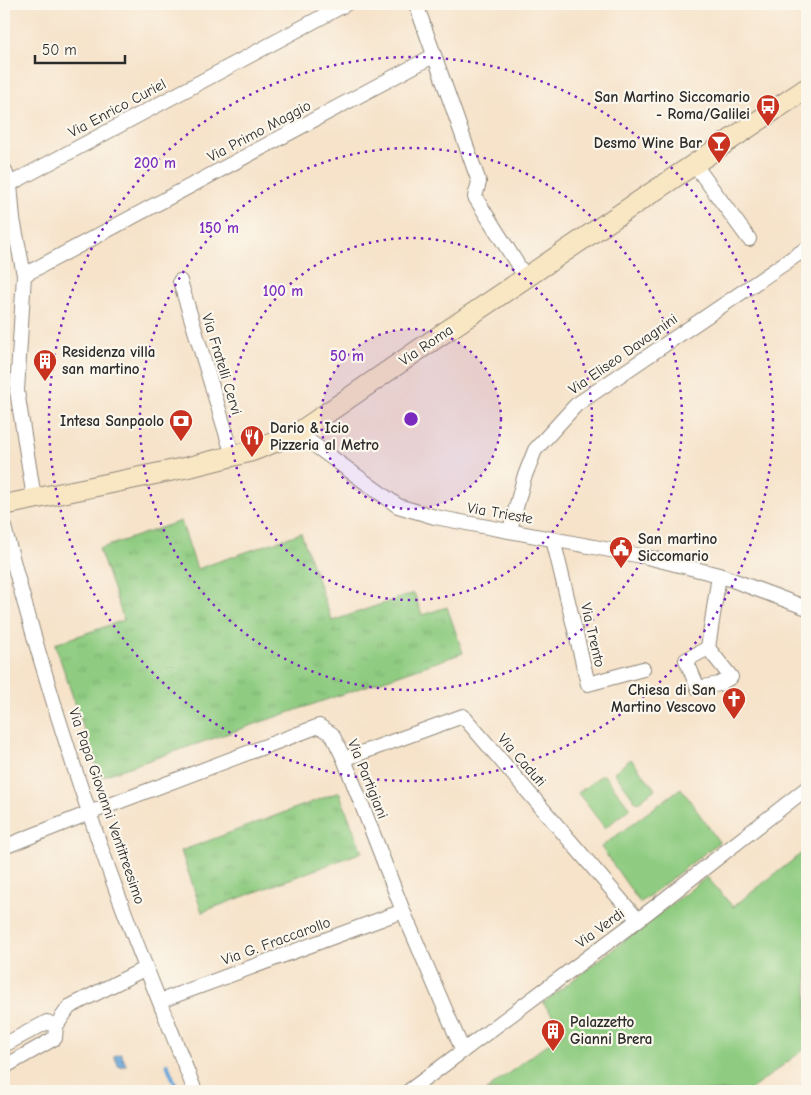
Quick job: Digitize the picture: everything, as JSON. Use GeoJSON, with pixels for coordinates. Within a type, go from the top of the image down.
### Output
{"type":"FeatureCollection","features":[{"type":"Feature","properties":{"kind":"street","name":"Via Enrico Curiel"},"geometry":{"type":"LineString","coordinates":[[10,184],[346,4]]}},
{"type":"Feature","properties":{"kind":"street"},"geometry":{"type":"LineString","coordinates":[[416,4],[479,182],[475,196],[526,278]]}},
{"type":"Feature","properties":{"kind":"street","name":"Via Primo Maggio"},"geometry":{"type":"LineString","coordinates":[[24,275],[433,56]]}},
{"type":"Feature","properties":{"kind":"street","name":"Via Roma"},"geometry":{"type":"LineString","coordinates":[[4,505],[189,467],[252,451],[298,433],[807,88]]}},
{"type":"Feature","properties":{"kind":"street"},"geometry":{"type":"LineString","coordinates":[[695,165],[749,239]]}},
{"type":"Feature","properties":{"kind":"street"},"geometry":{"type":"LineString","coordinates":[[4,169],[10,184],[9,218],[24,275],[18,391],[34,498]]}},
{"type":"Feature","properties":{"kind":"street","name":"Via Eliseo Davagnini"},"geometry":{"type":"LineString","coordinates":[[510,530],[524,478],[535,450],[576,405],[806,251]]}},
{"type":"Feature","properties":{"kind":"street","name":"Via Fratelli Cervi"},"geometry":{"type":"LineString","coordinates":[[180,281],[233,456]]}},
{"type":"Feature","properties":{"kind":"street","name":"Via Trieste"},"geometry":{"type":"LineString","coordinates":[[298,433],[398,506],[435,518],[510,530],[647,557],[719,575],[807,606]]}},
{"type":"Feature","properties":{"kind":"street","name":"Via Papa Giovanni Ventitreesimo"},"geometry":{"type":"LineString","coordinates":[[4,527],[23,599],[89,813],[146,968],[195,1091]]}},
{"type":"Feature","properties":{"kind":"street","name":"Via Trento"},"geometry":{"type":"LineString","coordinates":[[553,539],[588,684],[643,668]]}},
{"type":"Feature","properties":{"kind":"street"},"geometry":{"type":"LineString","coordinates":[[708,648],[719,575]]}},
{"type":"Feature","properties":{"kind":"street","name":"Via Caduti"},"geometry":{"type":"LineString","coordinates":[[344,759],[463,716],[638,920]]}},
{"type":"Feature","properties":{"kind":"street","name":"Via Partigiani"},"geometry":{"type":"LineString","coordinates":[[89,813],[319,726],[332,734],[344,759],[403,911],[462,1051]]}},
{"type":"Feature","properties":{"kind":"street","name":"Via Verdi"},"geometry":{"type":"LineString","coordinates":[[409,1091],[638,920],[807,788]]}},
{"type":"Feature","properties":{"kind":"street"},"geometry":{"type":"LineString","coordinates":[[4,847],[89,813]]}},
{"type":"Feature","properties":{"kind":"street","name":"Via G. Fraccarollo"},"geometry":{"type":"LineString","coordinates":[[160,1001],[403,911]]}},
{"type":"Feature","properties":{"kind":"street"},"geometry":{"type":"LineString","coordinates":[[4,1068],[55,1038],[56,1026],[69,1007],[146,968]]}},
{"type":"Feature","properties":{"kind":"street"},"geometry":{"type":"LineString","coordinates":[[4,1045],[47,1022],[56,1026]]}},
{"type":"Feature","properties":{"kind":"green space"},"geometry":{"type":"Polygon","coordinates":[[[181,521],[197,569],[301,533],[332,621],[414,593],[422,615],[447,607],[463,653],[100,777],[55,644],[124,620],[99,549],[181,521]]]}},
{"type":"Feature","properties":{"kind":"green space"},"geometry":{"type":"Polygon","coordinates":[[[631,759],[655,789],[637,803],[614,772],[631,759]]]}},
{"type":"Feature","properties":{"kind":"green space"},"geometry":{"type":"Polygon","coordinates":[[[603,774],[630,808],[605,828],[578,793],[603,774]]]}},
{"type":"Feature","properties":{"kind":"green space"},"geometry":{"type":"Polygon","coordinates":[[[681,788],[719,842],[640,903],[601,847],[681,788]]]}},
{"type":"Feature","properties":{"kind":"green space"},"geometry":{"type":"Polygon","coordinates":[[[339,792],[362,852],[202,912],[181,851],[339,792]]]}},
{"type":"Feature","properties":{"kind":"green space"},"geometry":{"type":"Polygon","coordinates":[[[807,849],[807,1047],[749,1091],[485,1091],[565,1031],[543,1003],[707,877],[733,907],[807,849]]]}},
{"type":"Feature","properties":{"kind":"water"},"geometry":{"type":"Polygon","coordinates":[[[121,1053],[126,1065],[119,1067],[114,1056],[121,1053]]]}},
{"type":"Feature","properties":{"kind":"waterway"},"geometry":{"type":"LineString","coordinates":[[167,1064],[178,1091]]}},
{"type":"Feature","properties":{"kind":"waterway"},"geometry":{"type":"LineString","coordinates":[[797,1091],[807,1082]]}},
{"type":"Feature","properties":{"kind":"place","name":"San Martino Siccomario - Roma/Galilei"},"geometry":{"type":"Point","coordinates":[768,127]}},
{"type":"Feature","properties":{"kind":"place","name":"Desmo Wine Bar"},"geometry":{"type":"Point","coordinates":[719,164]}},
{"type":"Feature","properties":{"kind":"place","name":"Residenza villa san martino"},"geometry":{"type":"Point","coordinates":[45,382]}},
{"type":"Feature","properties":{"kind":"place","name":"Intesa Sanpaolo"},"geometry":{"type":"Point","coordinates":[181,442]}},
{"type":"Feature","properties":{"kind":"place","name":"Dario & Icio Pizzeria al Metro"},"geometry":{"type":"Point","coordinates":[252,458]}},
{"type":"Feature","properties":{"kind":"place","name":"San martino Siccomario"},"geometry":{"type":"Point","coordinates":[621,569]}},
{"type":"Feature","properties":{"kind":"place","name":"Chiesa di San Martino Vescovo"},"geometry":{"type":"Point","coordinates":[734,720]}},
{"type":"Feature","properties":{"kind":"place","name":"Palazzetto Gianni Brera"},"geometry":{"type":"Point","coordinates":[553,1052]}}]}
